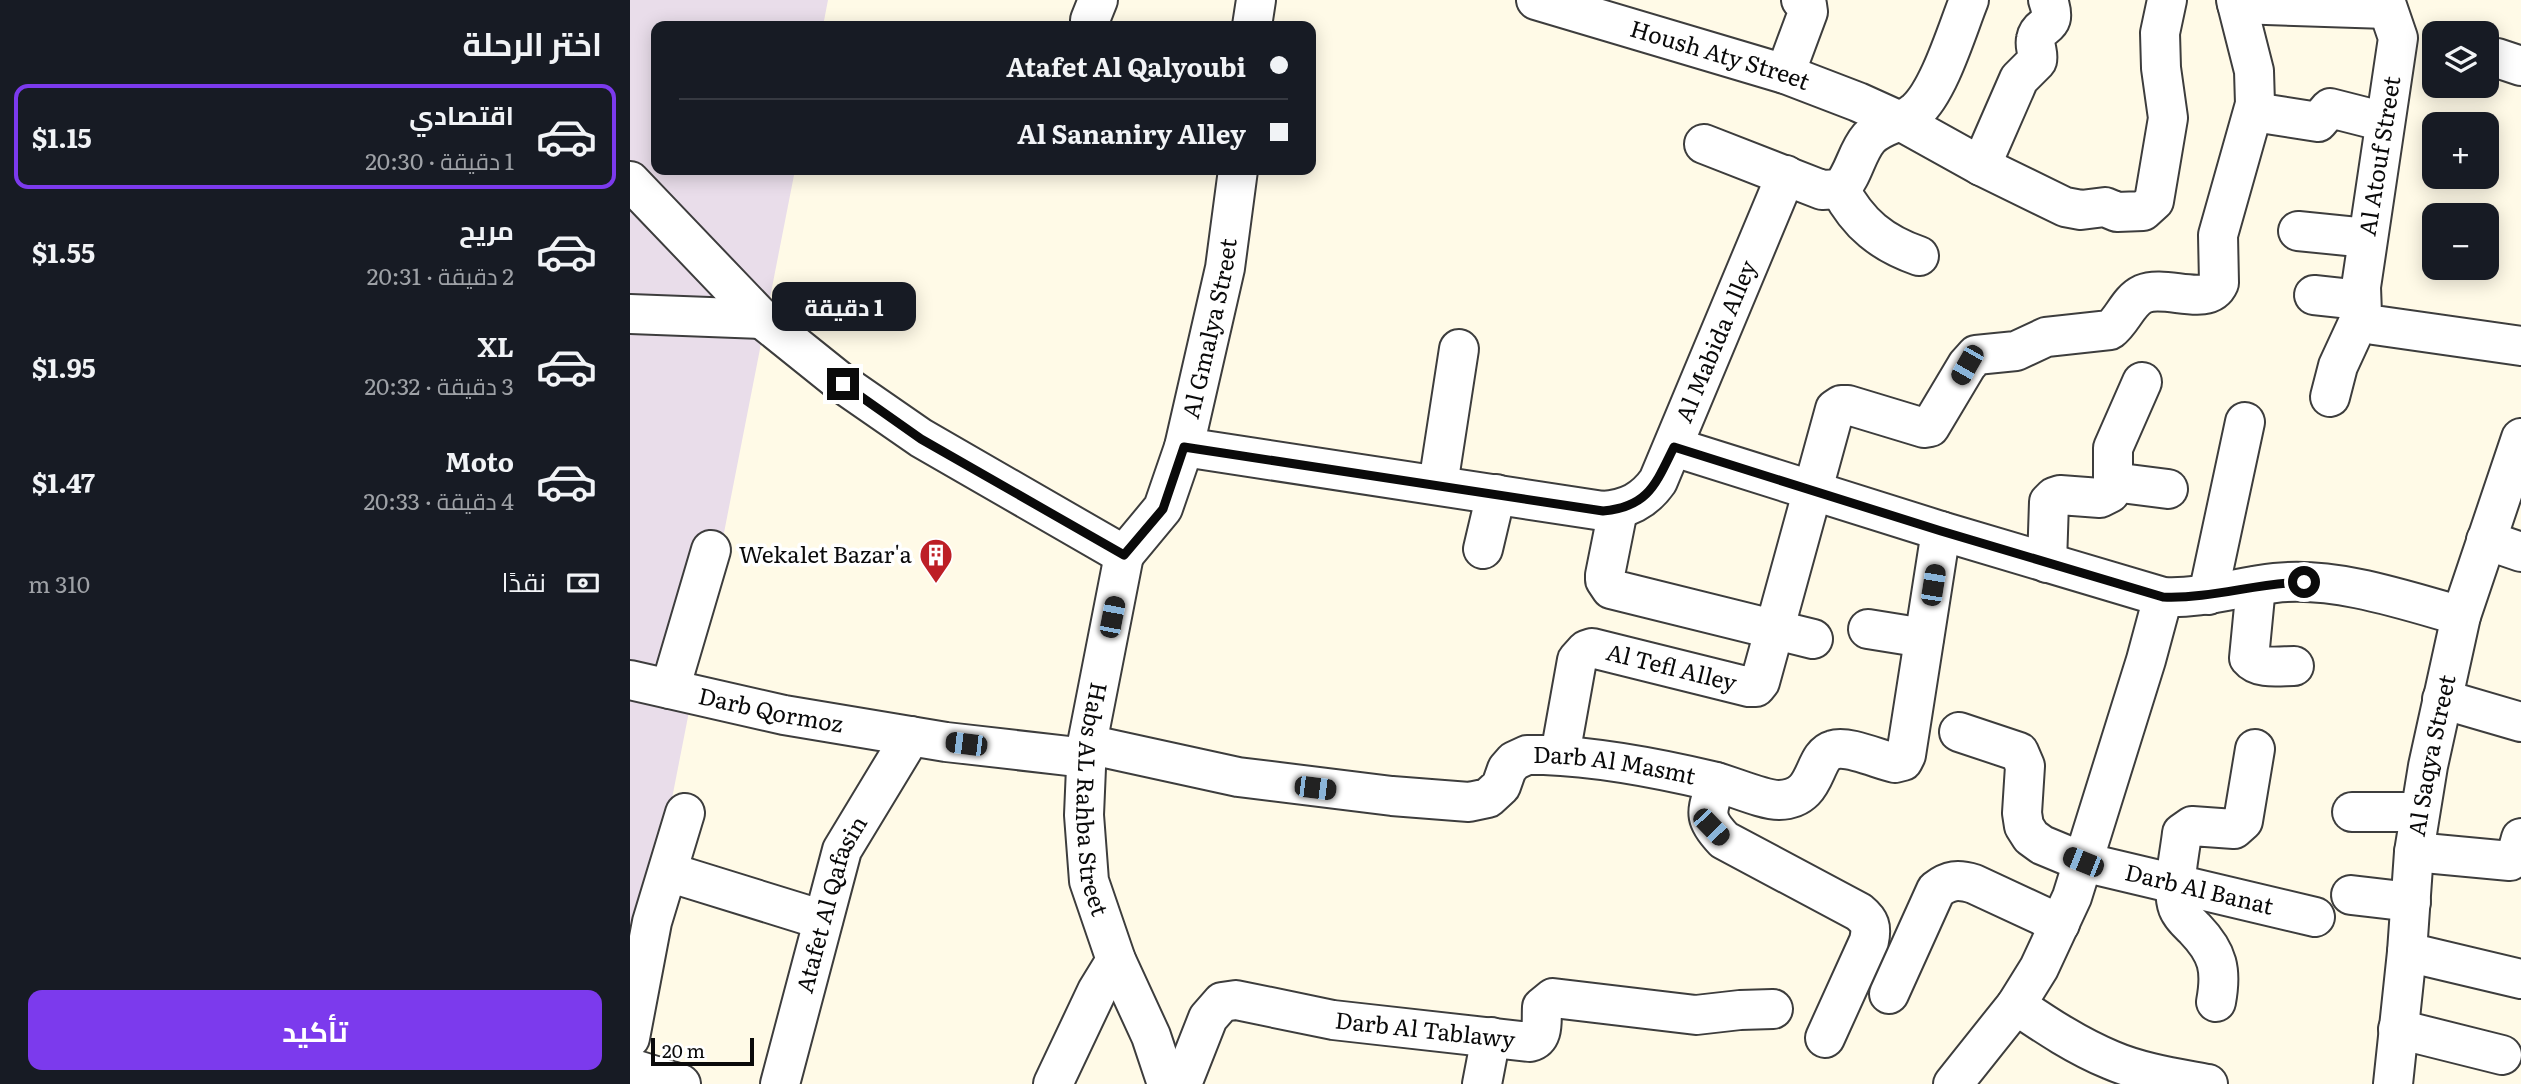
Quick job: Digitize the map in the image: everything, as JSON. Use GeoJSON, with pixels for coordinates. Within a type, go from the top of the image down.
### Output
{"type":"FeatureCollection","features":[{"type":"Feature","properties":{"kind":"street"},"geometry":{"type":"LineString","coordinates":[[1785,74],[1808,12],[1807,5],[1801,0]]}},
{"type":"Feature","properties":{"kind":"street"},"geometry":{"type":"LineString","coordinates":[[1704,144],[1822,190],[1840,189],[1848,180],[1863,146],[1873,134],[1915,112],[1929,94],[1969,0]]}},
{"type":"Feature","properties":{"kind":"street"},"geometry":{"type":"LineString","coordinates":[[1981,166],[2017,83],[2039,57],[2036,40],[2038,34],[2050,24],[2048,0]]}},
{"type":"Feature","properties":{"kind":"street","name":"Housh Aty Street"},"geometry":{"type":"LineString","coordinates":[[1548,2],[1634,15],[1858,102],[2065,207],[2081,210],[2105,207],[2117,212],[2144,211],[2154,201],[2168,118],[2161,68],[2160,33],[2167,0]]}},
{"type":"Feature","properties":{"kind":"street"},"geometry":{"type":"LineString","coordinates":[[1775,630],[1835,410],[1841,405],[1848,405],[1924,428],[1930,427],[1967,365],[1976,355],[2016,351],[2046,337],[2110,330],[2141,295],[2156,290],[2205,296],[2211,293],[2219,283],[2218,235],[2254,112],[2254,71],[2237,2],[2386,4]]}},
{"type":"Feature","properties":{"kind":"street","name":"Al Atouf Street"},"geometry":{"type":"LineString","coordinates":[[2330,397],[2338,366],[2361,307],[2367,238],[2398,38],[2386,4]]}},
{"type":"Feature","properties":{"kind":"street"},"geometry":{"type":"LineString","coordinates":[[2254,112],[2318,122],[2330,108],[2385,122]]}},
{"type":"Feature","properties":{"kind":"street","name":"Al Gmalya Street"},"geometry":{"type":"LineString","coordinates":[[1124,555],[1163,509],[1184,447],[1225,268],[1237,175]]}},
{"type":"Feature","properties":{"kind":"street","name":"Al Mabida Alley"},"geometry":{"type":"LineString","coordinates":[[1618,510],[1641,499],[1658,481],[1786,175]]}},
{"type":"Feature","properties":{"kind":"street"},"geometry":{"type":"LineString","coordinates":[[630,181],[762,319],[843,384],[921,439],[1124,555]]}},
{"type":"Feature","properties":{"kind":"street"},"geometry":{"type":"LineString","coordinates":[[1840,189],[1850,208],[1880,239],[1919,256]]}},
{"type":"Feature","properties":{"kind":"street"},"geometry":{"type":"LineString","coordinates":[[2298,231],[2367,238]]}},
{"type":"Feature","properties":{"kind":"street"},"geometry":{"type":"LineString","coordinates":[[2314,295],[2361,307],[2367,321],[2374,325],[2521,346]]}},
{"type":"Feature","properties":{"kind":"street"},"geometry":{"type":"LineString","coordinates":[[630,314],[762,319]]}},
{"type":"Feature","properties":{"kind":"street"},"geometry":{"type":"LineString","coordinates":[[1438,485],[1459,349]]}},
{"type":"Feature","properties":{"kind":"street"},"geometry":{"type":"LineString","coordinates":[[2048,563],[2051,499],[2060,495],[2100,498],[2110,493],[2113,482],[2113,448],[2143,382]]}},
{"type":"Feature","properties":{"kind":"street"},"geometry":{"type":"LineString","coordinates":[[2208,595],[2245,422]]}},
{"type":"Feature","properties":{"kind":"street","name":"Al Saqya Street"},"geometry":{"type":"LineString","coordinates":[[2393,1084],[2414,852],[2442,699],[2461,616],[2504,546],[2521,438]]}},
{"type":"Feature","properties":{"kind":"street"},"geometry":{"type":"LineString","coordinates":[[1184,447],[1603,511],[1618,510],[1605,575],[1611,589],[1813,639]]}},
{"type":"Feature","properties":{"kind":"street"},"geometry":{"type":"LineString","coordinates":[[1674,447],[2163,597],[2184,598],[2276,582],[2304,582],[2340,586],[2461,616]]}},
{"type":"Feature","properties":{"kind":"street"},"geometry":{"type":"LineString","coordinates":[[2113,482],[2168,489]]}},
{"type":"Feature","properties":{"kind":"street"},"geometry":{"type":"LineString","coordinates":[[1483,550],[1496,494]]}},
{"type":"Feature","properties":{"kind":"street","name":"Darb Al Masmt"},"geometry":{"type":"LineString","coordinates":[[1087,751],[1302,786],[1469,802],[1489,798],[1501,786],[1507,769],[1514,761],[1527,755],[1560,755],[1648,766],[1777,800],[1794,798],[1810,786],[1824,757],[1830,751],[1836,749],[1888,762],[1903,761],[1941,531]]}},
{"type":"Feature","properties":{"kind":"street"},"geometry":{"type":"LineString","coordinates":[[670,690],[711,550]]}},
{"type":"Feature","properties":{"kind":"street","name":"Habs AL Rahba Street"},"geometry":{"type":"LineString","coordinates":[[1124,555],[1087,751],[1084,815],[1089,881],[1116,960],[1151,1036],[1167,1084]]}},
{"type":"Feature","properties":{"kind":"street"},"geometry":{"type":"LineString","coordinates":[[2256,586],[2249,658],[2260,666],[2294,666]]}},
{"type":"Feature","properties":{"kind":"street"},"geometry":{"type":"LineString","coordinates":[[1953,1084],[2016,1005],[2039,968],[2072,897],[2163,597]]}},
{"type":"Feature","properties":{"kind":"street"},"geometry":{"type":"LineString","coordinates":[[1868,629],[1924,638]]}},
{"type":"Feature","properties":{"kind":"street","name":"Al Tefl Alley"},"geometry":{"type":"LineString","coordinates":[[1560,755],[1577,660],[1586,650],[1592,649],[1756,687],[1760,682],[1775,630]]}},
{"type":"Feature","properties":{"kind":"street","name":"Darb Qormoz"},"geometry":{"type":"LineString","coordinates":[[630,680],[785,715],[911,736],[1087,751]]}},
{"type":"Feature","properties":{"kind":"street"},"geometry":{"type":"LineString","coordinates":[[2442,699],[2521,722]]}},
{"type":"Feature","properties":{"kind":"street","name":"Darb Al Banat"},"geometry":{"type":"LineString","coordinates":[[1959,732],[2019,752],[2025,766],[2022,813],[2024,826],[2031,837],[2042,845],[2083,862],[2315,917]]}},
{"type":"Feature","properties":{"kind":"street","name":"Atafet Al Qafasin"},"geometry":{"type":"LineString","coordinates":[[780,1084],[842,850],[911,736]]}},
{"type":"Feature","properties":{"kind":"street"},"geometry":{"type":"LineString","coordinates":[[2216,1002],[2220,983],[2216,959],[2203,938],[2180,913],[2176,900],[2182,833],[2192,826],[2234,830],[2244,821],[2255,749]]}},
{"type":"Feature","properties":{"kind":"street"},"geometry":{"type":"LineString","coordinates":[[1716,782],[1707,815],[1711,827],[1724,840],[1868,919],[1871,930],[1869,941],[1825,1038]]}},
{"type":"Feature","properties":{"kind":"street"},"geometry":{"type":"LineString","coordinates":[[2352,812],[2420,812]]}},
{"type":"Feature","properties":{"kind":"street"},"geometry":{"type":"LineString","coordinates":[[630,1038],[652,922],[685,813]]}},
{"type":"Feature","properties":{"kind":"street"},"geometry":{"type":"LineString","coordinates":[[2414,852],[2510,861],[2516,856],[2521,838]]}},
{"type":"Feature","properties":{"kind":"street"},"geometry":{"type":"LineString","coordinates":[[668,872],[823,920]]}},
{"type":"Feature","properties":{"kind":"street"},"geometry":{"type":"LineString","coordinates":[[1889,994],[1936,890],[1947,882],[1961,880],[1974,884],[2060,924]]}},
{"type":"Feature","properties":{"kind":"street"},"geometry":{"type":"LineString","coordinates":[[2351,895],[2411,902]]}},
{"type":"Feature","properties":{"kind":"street"},"geometry":{"type":"LineString","coordinates":[[2407,952],[2521,979]]}},
{"type":"Feature","properties":{"kind":"street"},"geometry":{"type":"LineString","coordinates":[[1053,1084],[1097,990],[1116,960]]}},
{"type":"Feature","properties":{"kind":"street","name":"Darb Al Tablawy"},"geometry":{"type":"LineString","coordinates":[[1182,1084],[1208,1018],[1222,1002],[1237,1000],[1333,1020],[1524,1042],[1536,1041],[1541,1034],[1542,1007],[1546,1002],[1560,998],[1696,1015],[1773,1009]]}},
{"type":"Feature","properties":{"kind":"street"},"geometry":{"type":"LineString","coordinates":[[2016,1005],[2067,1039],[2114,1062],[2207,1084]]}},
{"type":"Feature","properties":{"kind":"street"},"geometry":{"type":"LineString","coordinates":[[2398,1029],[2502,1055]]}},
{"type":"Feature","properties":{"kind":"street"},"geometry":{"type":"LineString","coordinates":[[1482,1084],[1492,1037]]}},
{"type":"Feature","properties":{"kind":"shaded area"},"geometry":{"type":"Polygon","coordinates":[[[630,0],[828,0],[824,21],[651,21],[651,175],[794,175],[630,1013],[630,0]]]}},
{"type":"Feature","properties":{"kind":"place","name":"Wekalet Bazar'a"},"geometry":{"type":"Point","coordinates":[936,585]}},
{"type":"Feature","properties":{"kind":"route"},"geometry":{"type":"LineString","coordinates":[[843,384],[921,439],[1124,555],[1163,509],[1184,447],[1603,511],[1630,506],[1650,491],[1658,481],[1674,447],[2163,597],[2184,598],[2276,582],[2304,582]]}}]}
